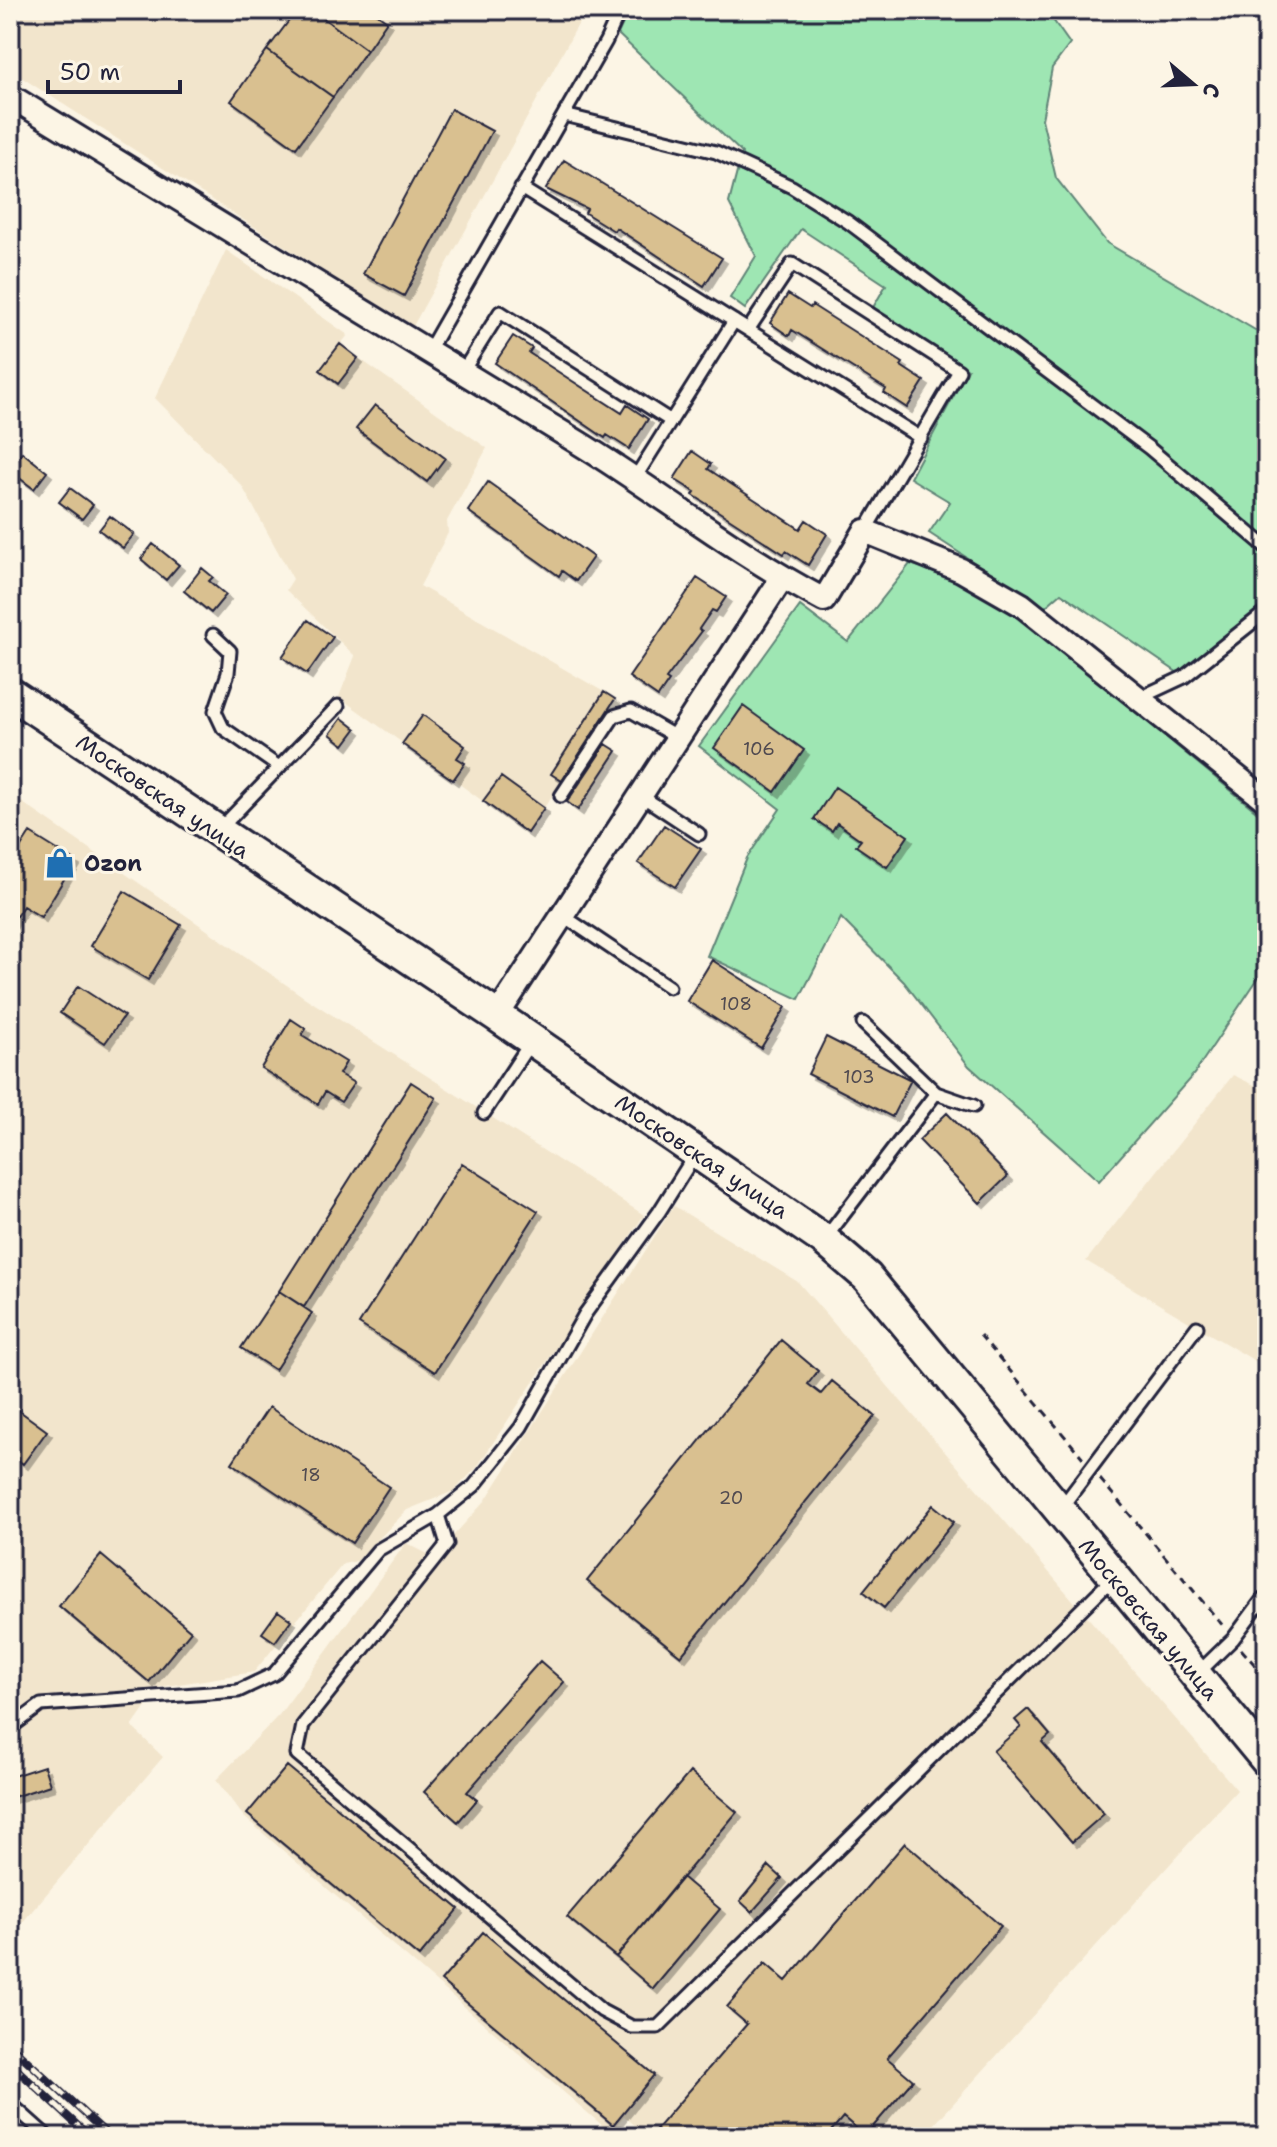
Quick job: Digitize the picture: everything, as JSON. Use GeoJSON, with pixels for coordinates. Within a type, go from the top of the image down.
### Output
{"type":"FeatureCollection","features":[{"type":"Feature","properties":{"kind":"main road","name":"Московская улица"},"geometry":{"type":"LineString","coordinates":[[10,693],[497,1016],[824,1240],[867,1277],[1267,1761]]}},
{"type":"Feature","properties":{"kind":"street"},"geometry":{"type":"LineString","coordinates":[[10,96],[463,371],[635,478],[782,578],[824,600],[865,531],[961,570],[1022,605],[1267,801]]}},
{"type":"Feature","properties":{"kind":"street"},"geometry":{"type":"LineString","coordinates":[[497,1016],[782,578]]}},
{"type":"Feature","properties":{"kind":"lane"},"geometry":{"type":"LineString","coordinates":[[429,350],[564,115],[620,10]]}},
{"type":"Feature","properties":{"kind":"lane"},"geometry":{"type":"LineString","coordinates":[[564,115],[716,152],[792,187],[848,222],[1149,448],[1267,548]]}},
{"type":"Feature","properties":{"kind":"lane"},"geometry":{"type":"LineString","coordinates":[[521,188],[921,438]]}},
{"type":"Feature","properties":{"kind":"lane"},"geometry":{"type":"LineString","coordinates":[[748,330],[792,264],[959,371],[865,531]]}},
{"type":"Feature","properties":{"kind":"lane"},"geometry":{"type":"LineString","coordinates":[[463,371],[500,312],[671,421]]}},
{"type":"Feature","properties":{"kind":"lane"},"geometry":{"type":"LineString","coordinates":[[635,478],[734,321]]}},
{"type":"Feature","properties":{"kind":"lane"},"geometry":{"type":"LineString","coordinates":[[1138,699],[1184,677],[1267,611]]}},
{"type":"Feature","properties":{"kind":"lane"},"geometry":{"type":"LineString","coordinates":[[213,635],[230,651],[228,673],[215,711],[223,728],[279,767]]}},
{"type":"Feature","properties":{"kind":"lane"},"geometry":{"type":"LineString","coordinates":[[217,831],[338,706]]}},
{"type":"Feature","properties":{"kind":"lane"},"geometry":{"type":"LineString","coordinates":[[561,796],[614,716],[631,711],[676,737]]}},
{"type":"Feature","properties":{"kind":"lane"},"geometry":{"type":"LineString","coordinates":[[639,795],[699,834]]}},
{"type":"Feature","properties":{"kind":"lane"},"geometry":{"type":"LineString","coordinates":[[562,915],[669,987]]}},
{"type":"Feature","properties":{"kind":"lane"},"geometry":{"type":"LineString","coordinates":[[863,1023],[936,1093],[974,1106]]}},
{"type":"Feature","properties":{"kind":"lane"},"geometry":{"type":"LineString","coordinates":[[484,1113],[532,1040]]}},
{"type":"Feature","properties":{"kind":"lane"},"geometry":{"type":"LineString","coordinates":[[824,1240],[936,1093]]}},
{"type":"Feature","properties":{"kind":"lane"},"geometry":{"type":"LineString","coordinates":[[10,1728],[41,1705],[238,1691],[274,1674],[378,1550],[438,1515],[474,1486],[521,1427],[585,1314],[659,1212],[696,1152]]}},
{"type":"Feature","properties":{"kind":"lane"},"geometry":{"type":"LineString","coordinates":[[1059,1512],[1197,1327]]}},
{"type":"Feature","properties":{"kind":"lane"},"geometry":{"type":"LineString","coordinates":[[438,1515],[447,1544],[303,1725],[297,1754],[602,2011],[632,2027],[658,2027],[687,2001],[930,1755],[1113,1577]]}},
{"type":"Feature","properties":{"kind":"lane"},"geometry":{"type":"LineString","coordinates":[[1195,1675],[1233,1639],[1262,1600]]}},
{"type":"Feature","properties":{"kind":"lane"},"geometry":{"type":"LineString","coordinates":[[10,2103],[48,2137]]}},
{"type":"Feature","properties":{"kind":"path"},"geometry":{"type":"LineString","coordinates":[[980,1335],[1267,1679]]}},
{"type":"Feature","properties":{"kind":"shaded area"},"geometry":{"type":"Polygon","coordinates":[[[10,10],[586,10],[412,328],[10,70],[10,10]]]}},
{"type":"Feature","properties":{"kind":"shaded area"},"geometry":{"type":"Polygon","coordinates":[[[226,250],[348,335],[340,345],[487,448],[447,521],[448,533],[420,586],[604,692],[551,774],[562,781],[527,833],[339,697],[355,656],[286,590],[293,579],[242,486],[155,398],[226,250]]]}},
{"type":"Feature","properties":{"kind":"shaded area"},"geometry":{"type":"Polygon","coordinates":[[[20,801],[304,997],[644,1215],[477,1467],[454,1491],[407,1510],[357,1561],[343,1564],[254,1672],[160,1687],[132,1727],[163,1757],[21,1924],[10,1914],[10,816],[20,801]]]}},
{"type":"Feature","properties":{"kind":"shaded area"},"geometry":{"type":"Polygon","coordinates":[[[1233,1075],[1267,1091],[1267,1368],[1086,1261],[1233,1075]]]}},
{"type":"Feature","properties":{"kind":"shaded area"},"geometry":{"type":"Polygon","coordinates":[[[674,1206],[798,1282],[1237,1790],[923,2137],[649,2137],[624,2116],[610,2132],[244,1817],[216,1780],[279,1715],[406,1543],[434,1557],[485,1501],[674,1206]]]}},
{"type":"Feature","properties":{"kind":"green space"},"geometry":{"type":"Polygon","coordinates":[[[629,10],[1046,10],[1070,44],[1052,68],[1042,119],[1056,178],[1107,243],[1267,337],[1267,611],[1184,677],[1061,593],[1044,608],[929,533],[950,502],[910,478],[968,369],[871,311],[886,285],[801,229],[745,309],[730,298],[756,256],[729,203],[742,153],[618,34],[629,10]]]}},
{"type":"Feature","properties":{"kind":"green space"},"geometry":{"type":"Polygon","coordinates":[[[910,564],[981,585],[1267,820],[1267,965],[1194,1074],[1099,1181],[969,1066],[904,982],[841,918],[799,999],[707,956],[747,858],[780,809],[699,746],[800,606],[848,642],[910,564]]]}},
{"type":"Feature","properties":{"kind":"building"},"geometry":{"type":"Polygon","coordinates":[[[297,10],[312,10],[367,50],[333,97],[267,50],[297,10]]]}},
{"type":"Feature","properties":{"kind":"building"},"geometry":{"type":"Polygon","coordinates":[[[312,10],[372,10],[387,21],[367,50],[312,10]]]}},
{"type":"Feature","properties":{"kind":"building"},"geometry":{"type":"Polygon","coordinates":[[[267,50],[333,97],[296,148],[231,101],[267,50]]]}},
{"type":"Feature","properties":{"kind":"building"},"geometry":{"type":"Polygon","coordinates":[[[451,109],[492,131],[404,296],[363,274],[451,109]]]}},
{"type":"Feature","properties":{"kind":"building"},"geometry":{"type":"Polygon","coordinates":[[[564,160],[722,258],[704,286],[616,228],[614,231],[585,213],[587,209],[546,189],[564,160]]]}},
{"type":"Feature","properties":{"kind":"building"},"geometry":{"type":"Polygon","coordinates":[[[788,294],[810,308],[812,305],[903,363],[901,366],[924,381],[907,408],[884,393],[886,389],[792,330],[789,336],[770,323],[788,294]]]}},
{"type":"Feature","properties":{"kind":"building"},"geometry":{"type":"Polygon","coordinates":[[[513,336],[532,348],[529,353],[622,413],[627,405],[648,419],[629,449],[607,435],[605,438],[495,363],[513,336]]]}},
{"type":"Feature","properties":{"kind":"building"},"geometry":{"type":"Polygon","coordinates":[[[340,344],[358,358],[338,384],[320,370],[340,344]]]}},
{"type":"Feature","properties":{"kind":"building"},"geometry":{"type":"Polygon","coordinates":[[[375,405],[445,458],[427,482],[356,429],[375,405]]]}},
{"type":"Feature","properties":{"kind":"building"},"geometry":{"type":"Polygon","coordinates":[[[692,451],[711,464],[708,469],[800,529],[806,520],[827,534],[808,565],[786,551],[784,554],[693,495],[695,492],[674,479],[692,451]]]}},
{"type":"Feature","properties":{"kind":"building"},"geometry":{"type":"Polygon","coordinates":[[[22,452],[47,472],[34,489],[10,471],[22,452]]]}},
{"type":"Feature","properties":{"kind":"building"},"geometry":{"type":"Polygon","coordinates":[[[488,482],[593,557],[576,581],[562,571],[559,576],[468,511],[488,482]]]}},
{"type":"Feature","properties":{"kind":"building"},"geometry":{"type":"Polygon","coordinates":[[[70,488],[93,505],[82,519],[59,502],[70,488]]]}},
{"type":"Feature","properties":{"kind":"building"},"geometry":{"type":"Polygon","coordinates":[[[110,516],[134,534],[123,548],[99,530],[110,516]]]}},
{"type":"Feature","properties":{"kind":"building"},"geometry":{"type":"Polygon","coordinates":[[[153,544],[179,565],[166,580],[141,559],[153,544]]]}},
{"type":"Feature","properties":{"kind":"building"},"geometry":{"type":"Polygon","coordinates":[[[202,568],[213,577],[209,581],[226,595],[211,613],[184,591],[202,568]]]}},
{"type":"Feature","properties":{"kind":"building"},"geometry":{"type":"Polygon","coordinates":[[[697,578],[726,597],[699,629],[702,631],[666,679],[669,681],[658,697],[629,677],[697,578]]]}},
{"type":"Feature","properties":{"kind":"building"},"geometry":{"type":"Polygon","coordinates":[[[308,620],[333,637],[307,674],[282,657],[308,620]]]}},
{"type":"Feature","properties":{"kind":"building"},"geometry":{"type":"Polygon","coordinates":[[[604,692],[615,699],[562,781],[551,774],[604,692]]]}},
{"type":"Feature","properties":{"kind":"building"},"geometry":{"type":"Polygon","coordinates":[[[743,706],[804,750],[775,792],[714,748],[743,706]]]}},
{"type":"Feature","properties":{"kind":"building"},"geometry":{"type":"Polygon","coordinates":[[[423,715],[465,746],[457,758],[465,763],[453,780],[402,744],[423,715]]]}},
{"type":"Feature","properties":{"kind":"building"},"geometry":{"type":"Polygon","coordinates":[[[342,718],[356,729],[344,745],[330,734],[342,718]]]}},
{"type":"Feature","properties":{"kind":"building"},"geometry":{"type":"Polygon","coordinates":[[[606,744],[617,751],[578,810],[567,802],[606,744]]]}},
{"type":"Feature","properties":{"kind":"building"},"geometry":{"type":"Polygon","coordinates":[[[501,777],[544,808],[527,833],[483,801],[501,777]]]}},
{"type":"Feature","properties":{"kind":"building"},"geometry":{"type":"Polygon","coordinates":[[[835,787],[908,836],[887,867],[856,846],[861,840],[837,823],[832,831],[814,819],[835,787]]]}},
{"type":"Feature","properties":{"kind":"building"},"geometry":{"type":"Polygon","coordinates":[[[664,825],[701,849],[675,887],[638,863],[664,825]]]}},
{"type":"Feature","properties":{"kind":"building"},"geometry":{"type":"Polygon","coordinates":[[[30,833],[75,861],[41,917],[23,906],[10,926],[10,864],[30,833]]]}},
{"type":"Feature","properties":{"kind":"building"},"geometry":{"type":"Polygon","coordinates":[[[124,891],[181,925],[148,980],[91,946],[124,891]]]}},
{"type":"Feature","properties":{"kind":"building"},"geometry":{"type":"Polygon","coordinates":[[[712,960],[786,1007],[761,1048],[687,1001],[712,960]]]}},
{"type":"Feature","properties":{"kind":"building"},"geometry":{"type":"Polygon","coordinates":[[[78,986],[124,1016],[105,1043],[60,1013],[78,986]]]}},
{"type":"Feature","properties":{"kind":"building"},"geometry":{"type":"Polygon","coordinates":[[[291,1019],[306,1029],[302,1035],[346,1062],[339,1074],[354,1083],[341,1102],[325,1092],[318,1104],[261,1068],[291,1019]]]}},
{"type":"Feature","properties":{"kind":"building"},"geometry":{"type":"Polygon","coordinates":[[[826,1037],[911,1080],[892,1117],[808,1074],[826,1037]]]}},
{"type":"Feature","properties":{"kind":"building"},"geometry":{"type":"Polygon","coordinates":[[[411,1082],[436,1098],[304,1307],[279,1291],[411,1082]]]}},
{"type":"Feature","properties":{"kind":"building"},"geometry":{"type":"Polygon","coordinates":[[[947,1113],[1008,1176],[980,1203],[919,1140],[947,1113]]]}},
{"type":"Feature","properties":{"kind":"building"},"geometry":{"type":"Polygon","coordinates":[[[462,1163],[538,1211],[435,1372],[359,1324],[462,1163]]]}},
{"type":"Feature","properties":{"kind":"building"},"geometry":{"type":"Polygon","coordinates":[[[279,1291],[312,1313],[275,1370],[241,1348],[279,1291]]]}},
{"type":"Feature","properties":{"kind":"building"},"geometry":{"type":"Polygon","coordinates":[[[781,1340],[818,1371],[808,1384],[821,1394],[832,1381],[875,1416],[681,1656],[587,1581],[781,1340]]]}},
{"type":"Feature","properties":{"kind":"building"},"geometry":{"type":"Polygon","coordinates":[[[10,1404],[47,1431],[23,1464],[10,1454],[10,1404]]]}},
{"type":"Feature","properties":{"kind":"building"},"geometry":{"type":"Polygon","coordinates":[[[269,1407],[389,1487],[352,1543],[232,1463],[269,1407]]]}},
{"type":"Feature","properties":{"kind":"building"},"geometry":{"type":"Polygon","coordinates":[[[933,1505],[954,1522],[884,1608],[863,1591],[933,1505]]]}},
{"type":"Feature","properties":{"kind":"building"},"geometry":{"type":"Polygon","coordinates":[[[101,1555],[191,1631],[149,1682],[59,1606],[101,1555]]]}},
{"type":"Feature","properties":{"kind":"building"},"geometry":{"type":"Polygon","coordinates":[[[278,1611],[291,1620],[275,1642],[262,1633],[278,1611]]]}},
{"type":"Feature","properties":{"kind":"building"},"geometry":{"type":"Polygon","coordinates":[[[540,1661],[564,1682],[467,1792],[477,1800],[458,1822],[424,1792],[540,1661]]]}},
{"type":"Feature","properties":{"kind":"building"},"geometry":{"type":"Polygon","coordinates":[[[1028,1709],[1050,1735],[1042,1742],[1104,1814],[1072,1842],[993,1751],[1021,1727],[1015,1720],[1028,1709]]]}},
{"type":"Feature","properties":{"kind":"building"},"geometry":{"type":"Polygon","coordinates":[[[44,1766],[50,1785],[10,1798],[10,1777],[44,1766]]]}},
{"type":"Feature","properties":{"kind":"building"},"geometry":{"type":"Polygon","coordinates":[[[287,1766],[459,1909],[419,1957],[247,1814],[287,1766]]]}},
{"type":"Feature","properties":{"kind":"building"},"geometry":{"type":"Polygon","coordinates":[[[690,1772],[737,1812],[616,1957],[567,1917],[690,1772]]]}},
{"type":"Feature","properties":{"kind":"building"},"geometry":{"type":"Polygon","coordinates":[[[905,1843],[1001,1926],[887,2058],[913,2080],[865,2136],[843,2117],[826,2137],[651,2135],[747,2024],[727,2007],[765,1963],[786,1981],[905,1843]]]}},
{"type":"Feature","properties":{"kind":"building"},"geometry":{"type":"Polygon","coordinates":[[[769,1866],[782,1878],[752,1912],[740,1901],[769,1866]]]}},
{"type":"Feature","properties":{"kind":"building"},"geometry":{"type":"Polygon","coordinates":[[[682,1877],[720,1909],[653,1989],[616,1957],[682,1877]]]}},
{"type":"Feature","properties":{"kind":"building"},"geometry":{"type":"Polygon","coordinates":[[[483,1932],[654,2075],[613,2125],[441,1981],[483,1932]]]}},
{"type":"Feature","properties":{"kind":"railway"},"geometry":{"type":"LineString","coordinates":[[10,2045],[110,2137]]}},
{"type":"Feature","properties":{"kind":"railway"},"geometry":{"type":"LineString","coordinates":[[10,2063],[90,2137]]}},
{"type":"Feature","properties":{"kind":"place","name":"Ozon"},"geometry":{"type":"Point","coordinates":[60,863]}}]}
